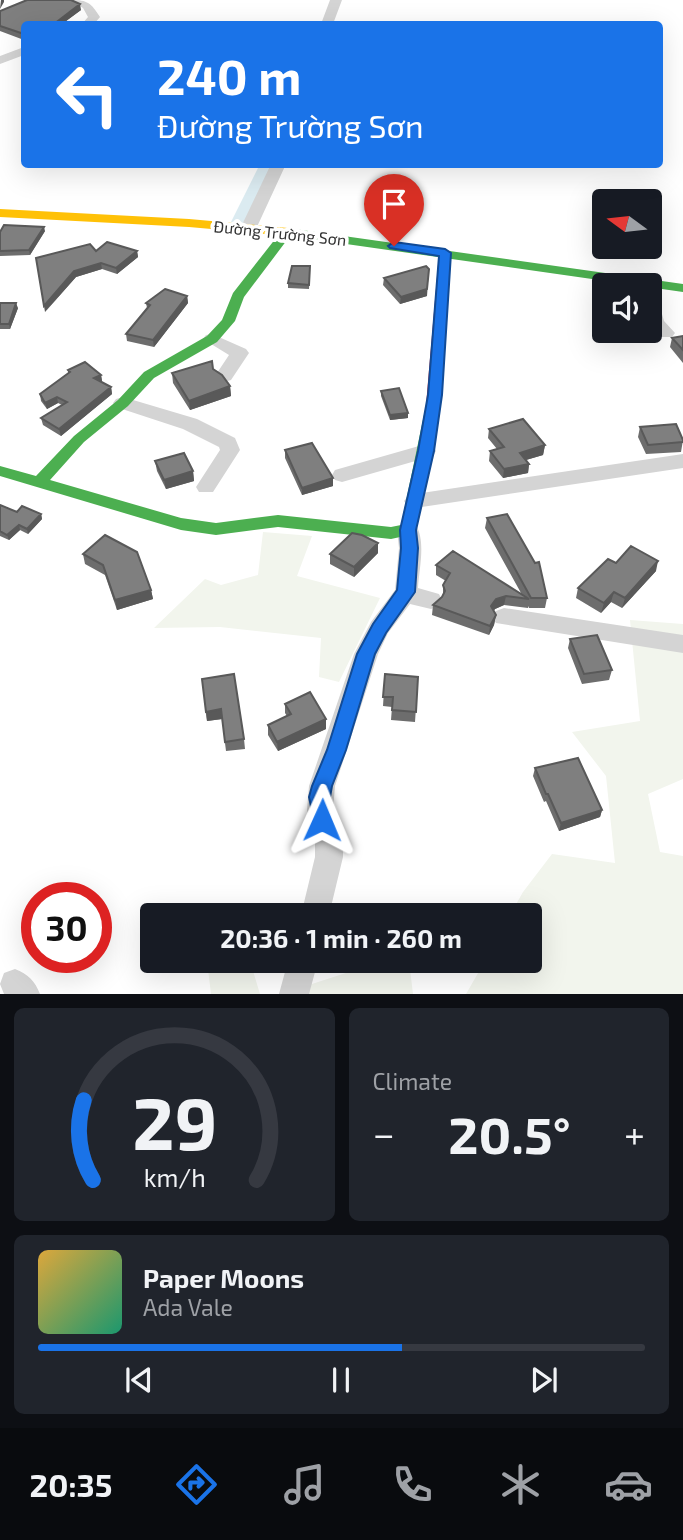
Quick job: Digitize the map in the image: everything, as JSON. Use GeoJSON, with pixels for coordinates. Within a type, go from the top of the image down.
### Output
{"type":"FeatureCollection","features":[{"type":"Feature","properties":{"kind":"main road","name":"Đường Trường Sơn"},"geometry":{"type":"LineString","coordinates":[[0,213],[287,232],[592,276]]}},
{"type":"Feature","properties":{"kind":"main road"},"geometry":{"type":"LineString","coordinates":[[40,481],[79,439],[123,403],[149,375],[212,338],[229,321],[238,296],[287,232]]}},
{"type":"Feature","properties":{"kind":"main road"},"geometry":{"type":"LineString","coordinates":[[0,471],[181,524],[216,529],[278,521],[391,533],[408,530],[426,451],[435,395],[445,253]]}},
{"type":"Feature","properties":{"kind":"main road","name":"Đường Trường Sơn"},"geometry":{"type":"LineString","coordinates":[[662,286],[683,288]]}},
{"type":"Feature","properties":{"kind":"street"},"geometry":{"type":"LineString","coordinates":[[77,0],[93,13],[94,17],[91,21]]}},
{"type":"Feature","properties":{"kind":"street"},"geometry":{"type":"LineString","coordinates":[[328,21],[336,0]]}},
{"type":"Feature","properties":{"kind":"street"},"geometry":{"type":"LineString","coordinates":[[0,60],[21,52]]}},
{"type":"Feature","properties":{"kind":"street"},"geometry":{"type":"LineString","coordinates":[[248,229],[277,168]]}},
{"type":"Feature","properties":{"kind":"street"},"geometry":{"type":"LineString","coordinates":[[662,328],[666,332]]}},
{"type":"Feature","properties":{"kind":"street"},"geometry":{"type":"LineString","coordinates":[[212,338],[240,353],[224,376]]}},
{"type":"Feature","properties":{"kind":"street"},"geometry":{"type":"LineString","coordinates":[[123,403],[190,424],[228,443],[230,450],[206,486]]}},
{"type":"Feature","properties":{"kind":"street"},"geometry":{"type":"LineString","coordinates":[[342,475],[426,451]]}},
{"type":"Feature","properties":{"kind":"street"},"geometry":{"type":"LineString","coordinates":[[415,501],[683,461]]}},
{"type":"Feature","properties":{"kind":"street"},"geometry":{"type":"LineString","coordinates":[[319,903],[330,857],[320,810],[322,786],[366,654],[379,628],[406,592],[410,548],[408,530]]}},
{"type":"Feature","properties":{"kind":"street"},"geometry":{"type":"LineString","coordinates":[[406,592],[431,600]]}},
{"type":"Feature","properties":{"kind":"street"},"geometry":{"type":"LineString","coordinates":[[504,617],[683,644]]}},
{"type":"Feature","properties":{"kind":"street"},"geometry":{"type":"LineString","coordinates":[[294,994],[300,973]]}},
{"type":"Feature","properties":{"kind":"shaded area"},"geometry":{"type":"Polygon","coordinates":[[[263,532],[312,536],[297,576],[380,598],[339,682],[319,677],[321,638],[220,627],[154,628],[205,579],[221,585],[258,575],[263,532]]]}},
{"type":"Feature","properties":{"kind":"shaded area"},"geometry":{"type":"Polygon","coordinates":[[[630,620],[683,624],[683,779],[648,794],[660,852],[683,856],[683,994],[466,994],[478,973],[542,973],[542,903],[517,903],[552,854],[615,863],[606,776],[572,732],[640,721],[630,620]]]}},
{"type":"Feature","properties":{"kind":"shaded area"},"geometry":{"type":"Polygon","coordinates":[[[208,973],[254,973],[260,994],[211,994],[208,973]]]}},
{"type":"Feature","properties":{"kind":"shaded area"},"geometry":{"type":"Polygon","coordinates":[[[346,973],[410,973],[413,994],[281,994],[346,973]]]}},
{"type":"Feature","properties":{"kind":"building"},"geometry":{"type":"Polygon","coordinates":[[[27,0],[71,0],[80,4],[58,21],[21,21],[21,33],[0,26],[0,11],[27,0]]]}},
{"type":"Feature","properties":{"kind":"building"},"geometry":{"type":"Polygon","coordinates":[[[4,225],[44,227],[29,250],[0,251],[0,232],[4,225]]]}},
{"type":"Feature","properties":{"kind":"building"},"geometry":{"type":"Polygon","coordinates":[[[107,242],[137,251],[116,268],[101,263],[74,271],[44,306],[36,258],[90,244],[96,251],[107,242]]]}},
{"type":"Feature","properties":{"kind":"building"},"geometry":{"type":"Polygon","coordinates":[[[292,266],[310,266],[309,285],[288,283],[292,266]]]}},
{"type":"Feature","properties":{"kind":"building"},"geometry":{"type":"Polygon","coordinates":[[[426,266],[429,269],[427,289],[401,297],[384,278],[426,266]]]}},
{"type":"Feature","properties":{"kind":"building"},"geometry":{"type":"Polygon","coordinates":[[[165,289],[187,296],[153,340],[126,334],[150,305],[146,303],[165,289]]]}},
{"type":"Feature","properties":{"kind":"building"},"geometry":{"type":"Polygon","coordinates":[[[0,303],[16,303],[9,324],[0,324],[0,303]]]}},
{"type":"Feature","properties":{"kind":"building"},"geometry":{"type":"Polygon","coordinates":[[[683,336],[683,350],[672,338],[683,336]]]}},
{"type":"Feature","properties":{"kind":"building"},"geometry":{"type":"Polygon","coordinates":[[[212,361],[213,369],[222,375],[230,386],[189,401],[172,373],[212,361]]]}},
{"type":"Feature","properties":{"kind":"building"},"geometry":{"type":"Polygon","coordinates":[[[85,362],[101,375],[94,378],[111,387],[59,429],[41,418],[67,402],[57,397],[45,403],[40,394],[70,372],[68,370],[85,362]]]}},
{"type":"Feature","properties":{"kind":"building"},"geometry":{"type":"Polygon","coordinates":[[[399,388],[408,413],[390,415],[381,391],[399,388]]]}},
{"type":"Feature","properties":{"kind":"building"},"geometry":{"type":"Polygon","coordinates":[[[523,419],[545,445],[520,453],[529,464],[504,469],[490,451],[504,447],[489,429],[523,419]]]}},
{"type":"Feature","properties":{"kind":"building"},"geometry":{"type":"Polygon","coordinates":[[[676,424],[683,442],[648,445],[640,427],[676,424]]]}},
{"type":"Feature","properties":{"kind":"building"},"geometry":{"type":"Polygon","coordinates":[[[312,443],[333,478],[302,488],[285,450],[312,443]]]}},
{"type":"Feature","properties":{"kind":"building"},"geometry":{"type":"Polygon","coordinates":[[[184,453],[193,471],[164,480],[155,461],[184,453]]]}},
{"type":"Feature","properties":{"kind":"building"},"geometry":{"type":"Polygon","coordinates":[[[0,505],[17,512],[22,506],[41,514],[27,529],[19,525],[7,535],[0,531],[0,505]]]}},
{"type":"Feature","properties":{"kind":"building"},"geometry":{"type":"Polygon","coordinates":[[[507,514],[535,563],[539,562],[547,598],[531,598],[487,518],[507,514]]]}},
{"type":"Feature","properties":{"kind":"building"},"geometry":{"type":"Polygon","coordinates":[[[352,533],[378,543],[354,567],[330,554],[352,533]]]}},
{"type":"Feature","properties":{"kind":"building"},"geometry":{"type":"Polygon","coordinates":[[[105,535],[137,552],[151,590],[115,600],[103,565],[83,554],[105,535]]]}},
{"type":"Feature","properties":{"kind":"building"},"geometry":{"type":"Polygon","coordinates":[[[631,546],[658,561],[625,598],[614,592],[604,603],[578,588],[608,559],[616,563],[631,546]]]}},
{"type":"Feature","properties":{"kind":"building"},"geometry":{"type":"Polygon","coordinates":[[[453,551],[529,599],[506,596],[496,599],[491,606],[496,615],[490,626],[433,605],[442,597],[445,591],[443,585],[450,573],[436,565],[453,551]]]}},
{"type":"Feature","properties":{"kind":"building"},"geometry":{"type":"Polygon","coordinates":[[[597,635],[612,670],[584,674],[570,639],[597,635]]]}},
{"type":"Feature","properties":{"kind":"building"},"geometry":{"type":"Polygon","coordinates":[[[234,674],[244,739],[225,742],[221,709],[206,712],[202,679],[234,674]]]}},
{"type":"Feature","properties":{"kind":"building"},"geometry":{"type":"Polygon","coordinates":[[[385,674],[418,677],[416,712],[392,710],[393,697],[383,697],[385,674]]]}},
{"type":"Feature","properties":{"kind":"building"},"geometry":{"type":"Polygon","coordinates":[[[310,692],[326,719],[277,742],[268,725],[291,714],[285,704],[310,692]]]}},
{"type":"Feature","properties":{"kind":"building"},"geometry":{"type":"Polygon","coordinates":[[[578,758],[602,810],[561,823],[535,768],[578,758]]]}},
{"type":"Feature","properties":{"kind":"waterway"},"geometry":{"type":"LineString","coordinates":[[237,228],[267,168]]}},
{"type":"Feature","properties":{"kind":"traffic: fast"},"geometry":{"type":"LineString","coordinates":[[40,481],[79,439],[123,403],[149,375],[212,339],[228,321],[238,296],[287,232]]}},
{"type":"Feature","properties":{"kind":"traffic: fast"},"geometry":{"type":"LineString","coordinates":[[288,232],[683,288]]}},
{"type":"Feature","properties":{"kind":"traffic: fast"},"geometry":{"type":"LineString","coordinates":[[0,471],[181,524],[216,529],[278,521],[391,533],[408,530],[433,405]]}},
{"type":"Feature","properties":{"kind":"traffic: slow"},"geometry":{"type":"LineString","coordinates":[[0,213],[189,223],[288,232]]}},
{"type":"Feature","properties":{"kind":"traffic: jam"},"geometry":{"type":"LineString","coordinates":[[433,405],[445,253]]}},
{"type":"Feature","properties":{"kind":"route"},"geometry":{"type":"LineString","coordinates":[[322,820],[322,786],[366,654],[379,628],[406,592],[410,548],[408,530],[426,451],[435,395],[445,253],[394,246]]}}]}
